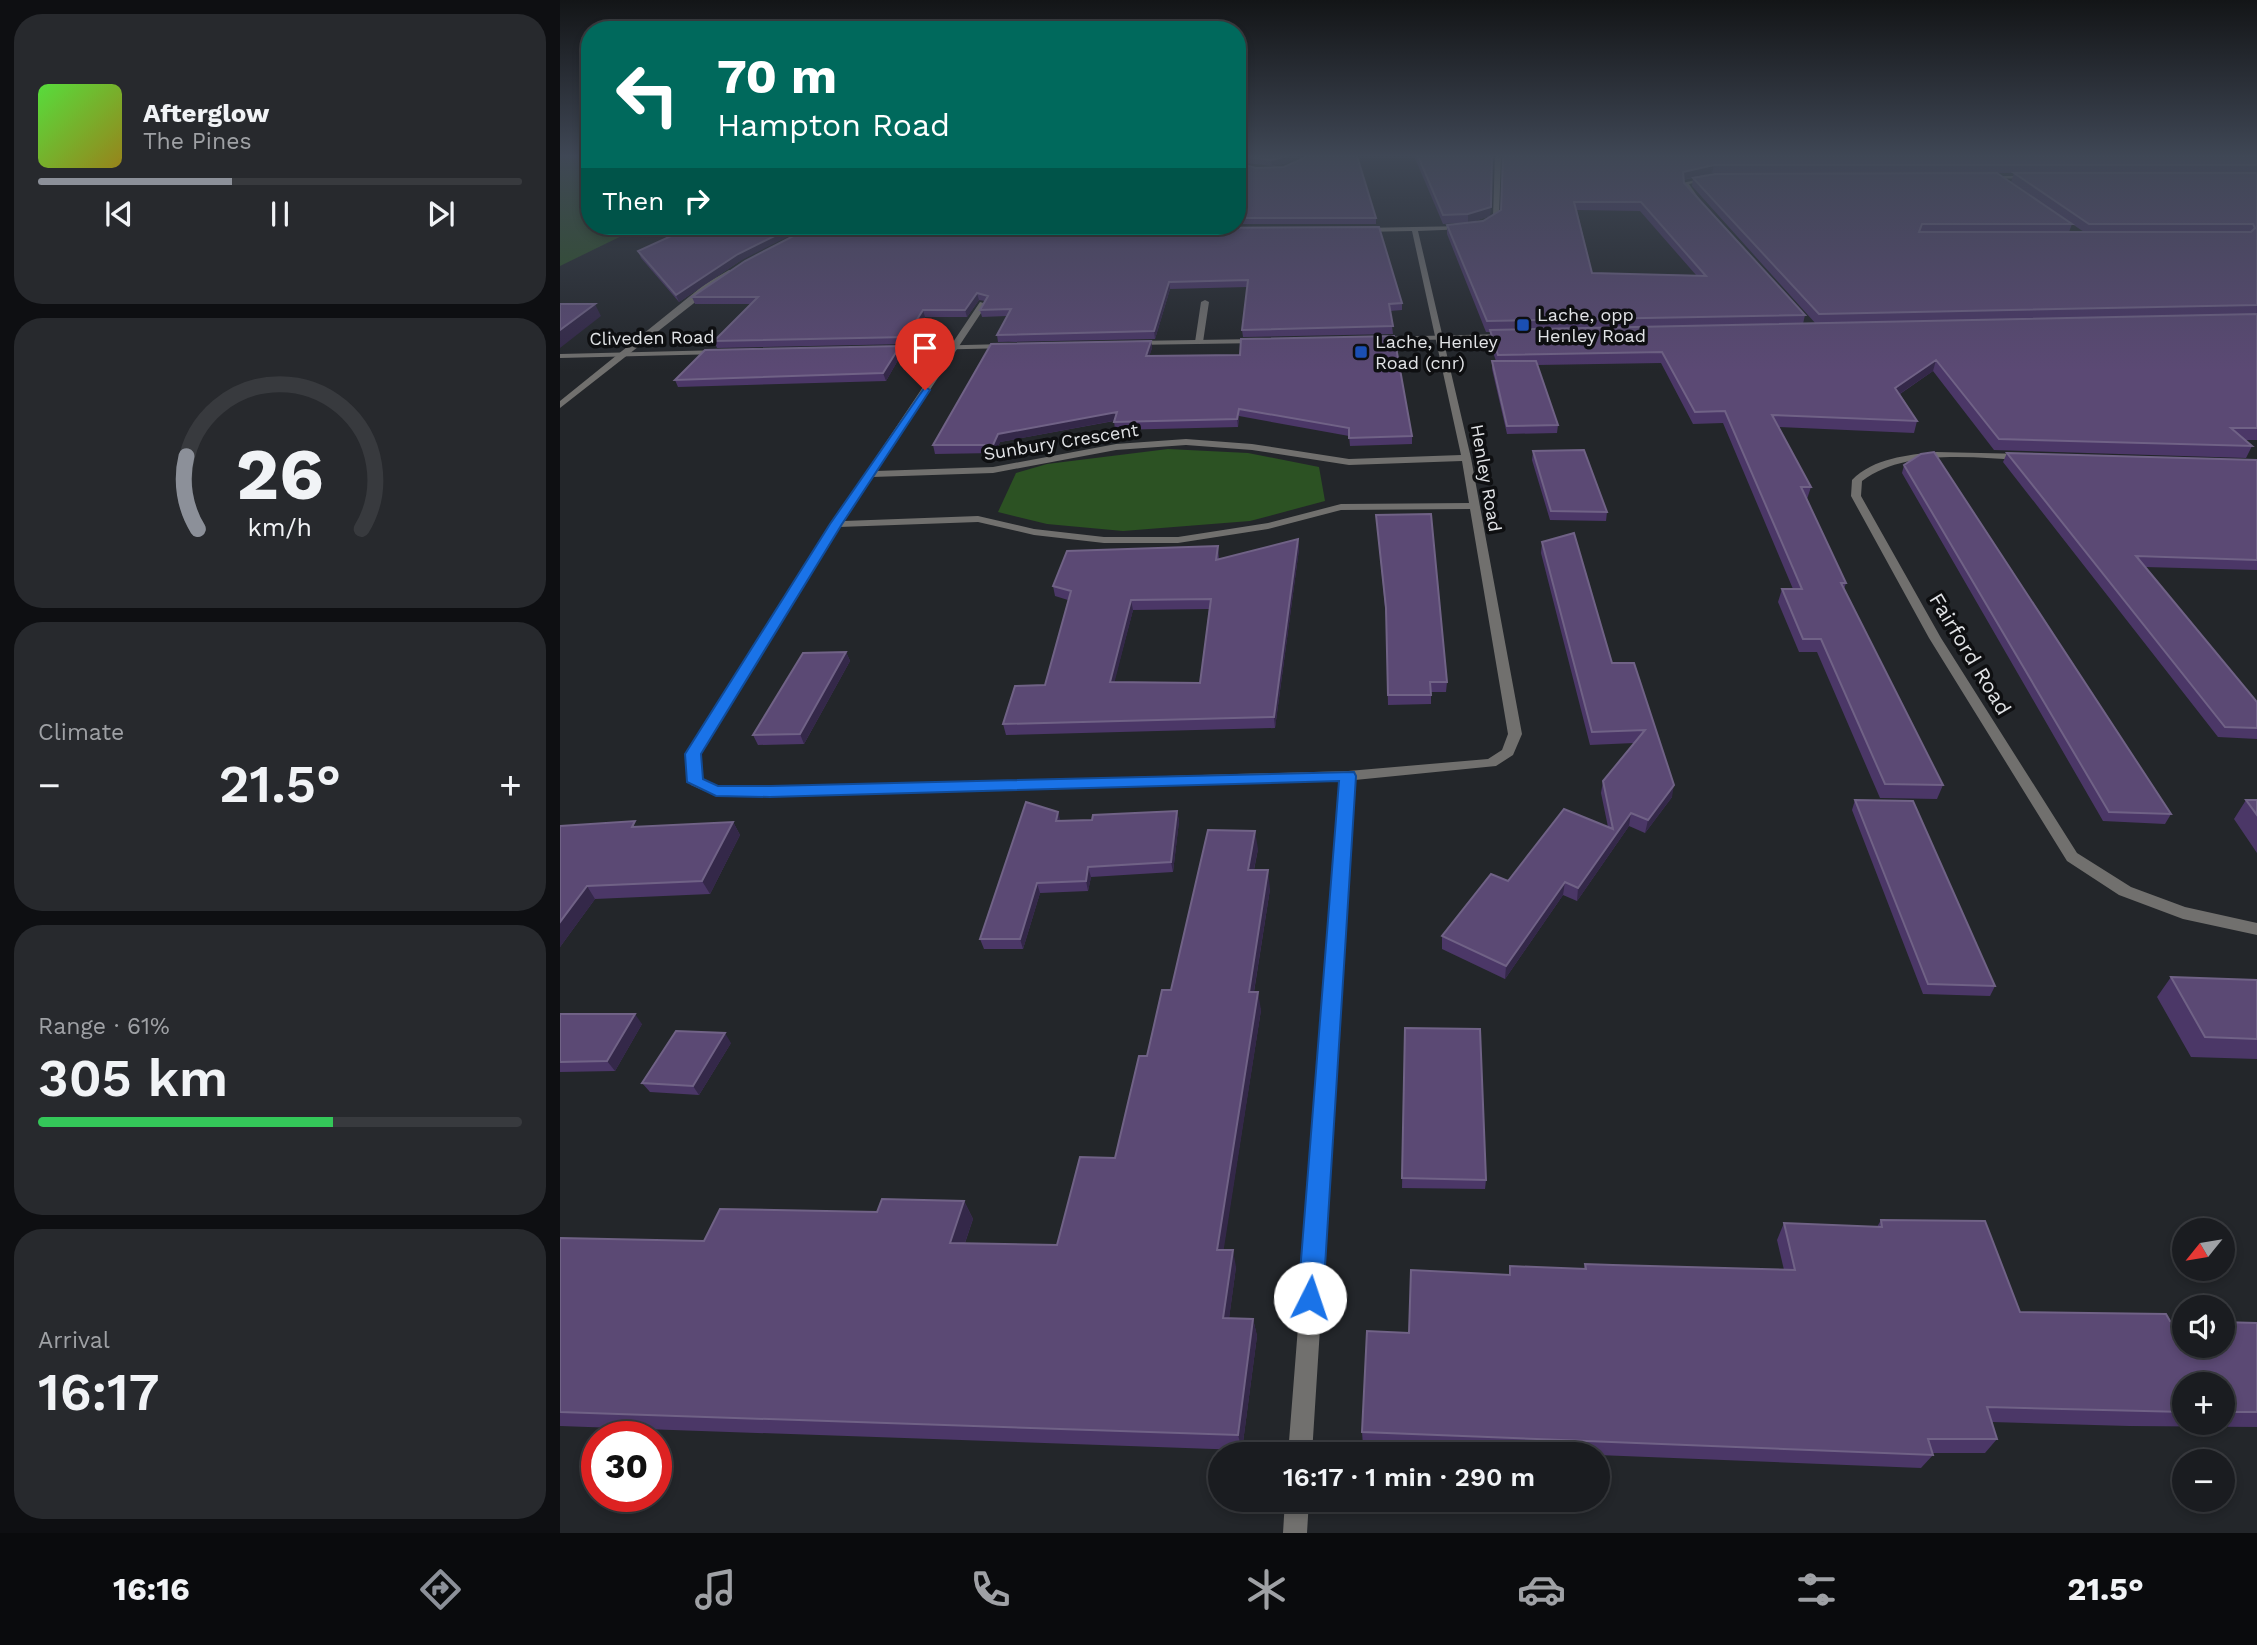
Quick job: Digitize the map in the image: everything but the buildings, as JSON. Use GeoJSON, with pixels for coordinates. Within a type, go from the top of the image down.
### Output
{"type":"FeatureCollection","features":[{"type":"Feature","properties":{"kind":"street"},"geometry":{"type":"LineString","coordinates":[[1346,230],[1468,228]]}},
{"type":"Feature","properties":{"kind":"street","name":"Henley Road"},"geometry":{"type":"LineString","coordinates":[[1348,776],[1492,763],[1508,752],[1515,734],[1466,458],[1415,230]]}},
{"type":"Feature","properties":{"kind":"street"},"geometry":{"type":"LineString","coordinates":[[783,242],[798,235]]}},
{"type":"Feature","properties":{"kind":"street"},"geometry":{"type":"LineString","coordinates":[[560,405],[708,286],[741,264]]}},
{"type":"Feature","properties":{"kind":"street"},"geometry":{"type":"LineString","coordinates":[[1199,342],[1205,302]]}},
{"type":"Feature","properties":{"kind":"street"},"geometry":{"type":"LineString","coordinates":[[983,304],[836,524],[693,754],[695,782],[716,791],[1348,776],[1301,1442]]}},
{"type":"Feature","properties":{"kind":"street"},"geometry":{"type":"LineString","coordinates":[[1373,339],[1520,336]]}},
{"type":"Feature","properties":{"kind":"street"},"geometry":{"type":"LineString","coordinates":[[1117,344],[1266,341]]}},
{"type":"Feature","properties":{"kind":"street"},"geometry":{"type":"LineString","coordinates":[[870,349],[1021,346]]}},
{"type":"Feature","properties":{"kind":"street","name":"Cliveden Road"},"geometry":{"type":"LineString","coordinates":[[560,356],[732,352]]}},
{"type":"Feature","properties":{"kind":"street","name":"Sunbury Crescent"},"geometry":{"type":"LineString","coordinates":[[870,474],[993,470],[1116,447],[1186,442],[1252,447],[1349,462],[1466,458]]}},
{"type":"Feature","properties":{"kind":"street","name":"Fairford Road"},"geometry":{"type":"LineString","coordinates":[[2031,457],[1933,454],[1868,468],[1857,480],[1856,496],[1935,638],[2072,857],[2125,891],[2183,912],[2257,929]]}},
{"type":"Feature","properties":{"kind":"street"},"geometry":{"type":"LineString","coordinates":[[836,524],[978,519],[1034,532],[1104,540],[1178,540],[1268,526],[1341,507],[1474,506]]}},
{"type":"Feature","properties":{"kind":"street"},"geometry":{"type":"LineString","coordinates":[[1294,1533],[1296,1512]]}},
{"type":"Feature","properties":{"kind":"green space"},"geometry":{"type":"Polygon","coordinates":[[[560,228],[581,228],[581,235],[624,235],[560,266],[560,228]]]}},
{"type":"Feature","properties":{"kind":"green space"},"geometry":{"type":"Polygon","coordinates":[[[1168,449],[1248,453],[1319,467],[1325,501],[1250,521],[1123,531],[1047,524],[998,512],[1016,473],[1047,464],[1168,449]]]}},
{"type":"Feature","properties":{"kind":"place","name":"Lache, opp Henley Road"},"geometry":{"type":"Point","coordinates":[1523,325]}},
{"type":"Feature","properties":{"kind":"place","name":"Lache, Henley Road (cnr)"},"geometry":{"type":"Point","coordinates":[1361,352]}},
{"type":"Feature","properties":{"kind":"route"},"geometry":{"type":"LineString","coordinates":[[925,390],[836,524],[693,754],[695,782],[716,791],[770,792],[1348,776],[1310,1298]]}}]}
